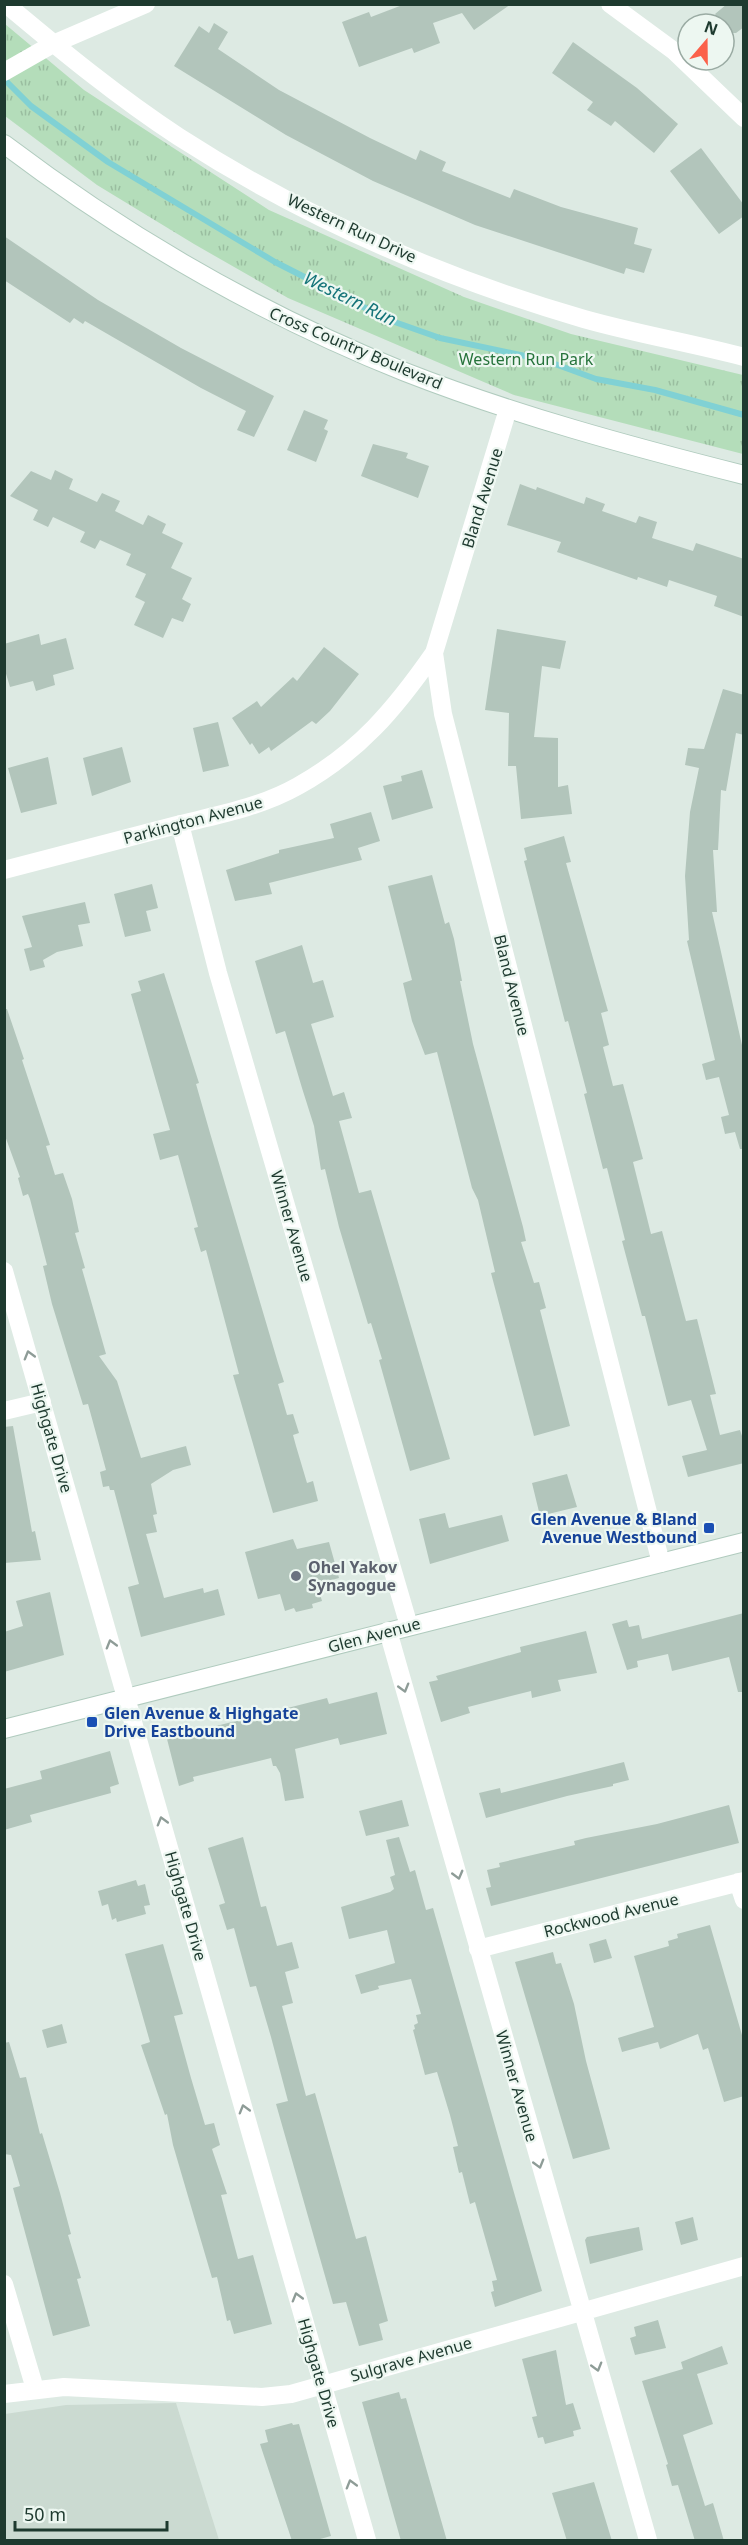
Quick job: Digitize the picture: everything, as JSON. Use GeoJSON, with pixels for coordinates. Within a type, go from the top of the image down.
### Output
{"type":"FeatureCollection","features":[{"type":"Feature","properties":{"kind":"street","name":"Western Run Drive"},"geometry":{"type":"LineString","coordinates":[[6,4],[125,100],[180,137],[316,214],[452,274],[585,320],[744,357]]}},
{"type":"Feature","properties":{"kind":"street"},"geometry":{"type":"LineString","coordinates":[[4,72],[53,44],[146,4]]}},
{"type":"Feature","properties":{"kind":"street"},"geometry":{"type":"LineString","coordinates":[[610,4],[674,51],[744,118]]}},
{"type":"Feature","properties":{"kind":"street","name":"Cross Country Boulevard"},"geometry":{"type":"LineString","coordinates":[[4,144],[99,211],[257,305],[405,372],[508,409],[744,475]]}},
{"type":"Feature","properties":{"kind":"street","name":"Bland Avenue"},"geometry":{"type":"LineString","coordinates":[[508,409],[434,653],[443,714],[661,1563]]}},
{"type":"Feature","properties":{"kind":"street","name":"Parkington Avenue"},"geometry":{"type":"LineString","coordinates":[[4,870],[275,797],[351,750],[399,704],[434,653]]}},
{"type":"Feature","properties":{"kind":"street","name":"Winner Avenue"},"geometry":{"type":"LineString","coordinates":[[180,824],[218,974],[409,1626]]}},
{"type":"Feature","properties":{"kind":"street","name":"Highgate Drive"},"geometry":{"type":"LineString","coordinates":[[4,1271],[367,2541]]}},
{"type":"Feature","properties":{"kind":"street"},"geometry":{"type":"LineString","coordinates":[[4,1411],[42,1402]]}},
{"type":"Feature","properties":{"kind":"street","name":"Glen Avenue"},"geometry":{"type":"LineString","coordinates":[[4,1730],[744,1542]]}},
{"type":"Feature","properties":{"kind":"street","name":"Winner Avenue"},"geometry":{"type":"LineString","coordinates":[[388,1631],[648,2541]]}},
{"type":"Feature","properties":{"kind":"street"},"geometry":{"type":"LineString","coordinates":[[741,1882],[744,1900]]}},
{"type":"Feature","properties":{"kind":"street","name":"Rockwood Avenue"},"geometry":{"type":"LineString","coordinates":[[478,1949],[741,1882]]}},
{"type":"Feature","properties":{"kind":"street","name":"Sulgrave Avenue"},"geometry":{"type":"LineString","coordinates":[[4,2394],[35,2389],[99,2387],[262,2397],[291,2394],[744,2266]]}},
{"type":"Feature","properties":{"kind":"street"},"geometry":{"type":"LineString","coordinates":[[4,2284],[35,2389]]}},
{"type":"Feature","properties":{"kind":"shaded area"},"geometry":{"type":"Polygon","coordinates":[[[176,2403],[219,2540],[5,2540],[5,2414],[66,2405],[176,2403]]]}},
{"type":"Feature","properties":{"kind":"green space","name":"Western Run Park"},"geometry":{"type":"Polygon","coordinates":[[[5,24],[84,90],[269,210],[464,297],[571,334],[743,375],[743,454],[514,395],[288,298],[194,244],[97,185],[5,116],[5,24]]]}},
{"type":"Feature","properties":{"kind":"building"},"geometry":{"type":"Polygon","coordinates":[[[405,4],[511,4],[474,30],[462,13],[433,23],[440,43],[414,53],[412,48],[359,67],[342,22],[369,12],[371,17],[405,4]]]}},
{"type":"Feature","properties":{"kind":"building"},"geometry":{"type":"Polygon","coordinates":[[[727,4],[744,4],[744,27],[736,33],[736,12],[717,12],[727,4]]]}},
{"type":"Feature","properties":{"kind":"building"},"geometry":{"type":"Polygon","coordinates":[[[214,23],[228,32],[218,49],[279,90],[370,138],[416,160],[420,150],[446,162],[442,171],[510,198],[514,189],[561,207],[638,228],[634,244],[652,249],[644,273],[626,268],[624,274],[475,225],[373,181],[286,135],[174,66],[199,26],[209,33],[214,23]]]}},
{"type":"Feature","properties":{"kind":"building"},"geometry":{"type":"Polygon","coordinates":[[[573,42],[637,88],[678,124],[654,153],[615,121],[611,126],[587,110],[593,102],[552,73],[573,42]]]}},
{"type":"Feature","properties":{"kind":"building"},"geometry":{"type":"Polygon","coordinates":[[[701,148],[744,205],[744,216],[719,234],[670,171],[701,148]]]}},
{"type":"Feature","properties":{"kind":"building"},"geometry":{"type":"Polygon","coordinates":[[[4,236],[98,300],[181,348],[274,396],[254,437],[237,430],[246,411],[201,388],[85,321],[83,324],[74,318],[70,323],[4,280],[4,236]]]}},
{"type":"Feature","properties":{"kind":"building"},"geometry":{"type":"Polygon","coordinates":[[[304,410],[328,420],[324,429],[328,431],[316,462],[287,450],[304,410]]]}},
{"type":"Feature","properties":{"kind":"building"},"geometry":{"type":"Polygon","coordinates":[[[373,444],[408,453],[406,458],[429,466],[418,498],[361,476],[373,444]]]}},
{"type":"Feature","properties":{"kind":"building"},"geometry":{"type":"Polygon","coordinates":[[[55,470],[73,479],[69,489],[97,502],[102,493],[120,501],[115,511],[143,525],[148,515],[166,524],[162,533],[183,543],[171,568],[192,578],[182,599],[191,604],[183,622],[172,618],[163,638],[134,625],[145,602],[135,597],[146,574],[126,565],[131,554],[100,540],[95,549],[80,542],[85,532],[53,517],[48,527],[33,520],[38,510],[10,496],[31,471],[51,480],[55,470]]]}},
{"type":"Feature","properties":{"kind":"building"},"geometry":{"type":"Polygon","coordinates":[[[520,484],[536,490],[537,487],[584,504],[586,497],[605,504],[602,511],[636,523],[639,516],[657,522],[652,538],[693,551],[696,543],[744,559],[744,617],[714,606],[717,596],[669,580],[667,587],[638,577],[637,580],[557,552],[561,542],[507,525],[520,484]]]}},
{"type":"Feature","properties":{"kind":"building"},"geometry":{"type":"Polygon","coordinates":[[[497,629],[566,641],[560,669],[542,666],[534,737],[558,738],[558,787],[568,785],[572,814],[521,819],[516,766],[508,766],[509,713],[485,710],[497,629]]]}},
{"type":"Feature","properties":{"kind":"building"},"geometry":{"type":"Polygon","coordinates":[[[39,634],[41,645],[66,638],[74,669],[53,675],[55,685],[36,691],[33,681],[10,687],[4,667],[4,644],[39,634]]]}},
{"type":"Feature","properties":{"kind":"building"},"geometry":{"type":"Polygon","coordinates":[[[324,647],[359,674],[330,711],[316,724],[312,721],[271,751],[269,747],[259,754],[252,743],[250,745],[232,718],[257,701],[261,707],[293,677],[297,681],[324,647]]]}},
{"type":"Feature","properties":{"kind":"building"},"geometry":{"type":"Polygon","coordinates":[[[723,689],[744,695],[744,735],[736,733],[726,791],[721,790],[718,850],[713,850],[717,912],[712,912],[744,1054],[744,1149],[740,1149],[735,1132],[725,1134],[721,1117],[729,1115],[719,1077],[706,1080],[702,1064],[715,1060],[687,941],[689,940],[685,876],[690,812],[699,768],[685,765],[688,748],[704,749],[723,689]]]}},
{"type":"Feature","properties":{"kind":"building"},"geometry":{"type":"Polygon","coordinates":[[[218,722],[229,766],[203,772],[193,728],[218,722]]]}},
{"type":"Feature","properties":{"kind":"building"},"geometry":{"type":"Polygon","coordinates":[[[122,747],[131,782],[92,796],[83,758],[122,747]]]}},
{"type":"Feature","properties":{"kind":"building"},"geometry":{"type":"Polygon","coordinates":[[[48,757],[57,804],[21,813],[8,768],[48,757]]]}},
{"type":"Feature","properties":{"kind":"building"},"geometry":{"type":"Polygon","coordinates":[[[422,770],[433,808],[392,820],[383,786],[402,781],[401,776],[422,770]]]}},
{"type":"Feature","properties":{"kind":"building"},"geometry":{"type":"Polygon","coordinates":[[[371,812],[380,841],[358,848],[362,860],[269,883],[272,894],[235,901],[226,870],[279,853],[279,850],[334,838],[330,824],[371,812]]]}},
{"type":"Feature","properties":{"kind":"building"},"geometry":{"type":"Polygon","coordinates":[[[564,836],[571,862],[566,863],[608,1011],[601,1013],[609,1045],[603,1047],[613,1086],[623,1084],[643,1159],[633,1162],[651,1234],[662,1231],[686,1321],[697,1319],[716,1394],[710,1395],[720,1435],[740,1430],[744,1442],[744,1463],[688,1477],[682,1456],[707,1450],[691,1400],[668,1406],[645,1316],[642,1316],[622,1241],[625,1240],[607,1168],[603,1169],[584,1094],[587,1093],[568,1021],[565,1022],[524,861],[527,860],[524,848],[564,836]]]}},
{"type":"Feature","properties":{"kind":"building"},"geometry":{"type":"Polygon","coordinates":[[[432,875],[445,924],[449,922],[454,939],[473,1044],[523,1227],[526,1241],[521,1242],[534,1283],[539,1282],[546,1308],[540,1310],[570,1426],[534,1436],[491,1273],[495,1272],[478,1200],[472,1188],[437,1052],[425,1055],[412,1021],[403,983],[412,980],[388,886],[432,875]]]}},
{"type":"Feature","properties":{"kind":"building"},"geometry":{"type":"Polygon","coordinates":[[[152,884],[158,908],[146,911],[151,931],[125,937],[114,894],[152,884]]]}},
{"type":"Feature","properties":{"kind":"building"},"geometry":{"type":"Polygon","coordinates":[[[85,902],[90,923],[78,925],[83,946],[57,952],[43,960],[45,967],[30,971],[24,949],[32,947],[22,916],[85,902]]]}},
{"type":"Feature","properties":{"kind":"building"},"geometry":{"type":"Polygon","coordinates":[[[302,945],[313,983],[323,980],[334,1017],[311,1024],[333,1096],[344,1092],[352,1118],[339,1121],[359,1193],[371,1190],[450,1459],[410,1471],[379,1360],[382,1359],[371,1323],[368,1324],[339,1227],[325,1169],[321,1170],[314,1126],[285,1031],[276,1034],[255,961],[302,945]]]}},
{"type":"Feature","properties":{"kind":"building"},"geometry":{"type":"Polygon","coordinates":[[[164,973],[199,1083],[196,1084],[284,1382],[278,1384],[287,1415],[293,1414],[299,1433],[293,1435],[296,1446],[307,1483],[313,1481],[318,1501],[273,1513],[233,1375],[239,1374],[206,1250],[201,1252],[194,1228],[198,1227],[178,1155],[160,1160],[153,1134],[170,1130],[131,994],[141,991],[138,981],[164,973]]]}},
{"type":"Feature","properties":{"kind":"building"},"geometry":{"type":"Polygon","coordinates":[[[4,1009],[7,1009],[24,1059],[22,1060],[50,1145],[46,1146],[55,1175],[63,1173],[72,1199],[79,1232],[75,1233],[85,1268],[82,1269],[106,1354],[99,1356],[117,1381],[141,1458],[186,1446],[191,1465],[173,1470],[151,1484],[157,1514],[153,1515],[157,1532],[146,1534],[164,1598],[203,1588],[204,1593],[218,1589],[225,1615],[141,1637],[128,1587],[139,1584],[114,1490],[110,1490],[109,1486],[103,1487],[100,1472],[106,1470],[88,1404],[83,1405],[52,1304],[43,1266],[47,1265],[30,1199],[28,1194],[23,1196],[18,1178],[20,1177],[4,1133],[4,1009]]]}},
{"type":"Feature","properties":{"kind":"building"},"geometry":{"type":"Polygon","coordinates":[[[13,1426],[32,1532],[35,1531],[41,1560],[4,1563],[4,1427],[13,1426]]]}},
{"type":"Feature","properties":{"kind":"building"},"geometry":{"type":"Polygon","coordinates":[[[567,1474],[577,1507],[540,1516],[532,1483],[567,1474]]]}},
{"type":"Feature","properties":{"kind":"building"},"geometry":{"type":"Polygon","coordinates":[[[445,1513],[449,1528],[502,1515],[509,1541],[430,1564],[419,1519],[445,1513]]]}},
{"type":"Feature","properties":{"kind":"building"},"geometry":{"type":"Polygon","coordinates":[[[293,1539],[297,1549],[329,1542],[339,1578],[317,1584],[322,1601],[312,1604],[313,1608],[296,1612],[294,1608],[285,1611],[280,1594],[258,1599],[245,1552],[293,1539]]]}},
{"type":"Feature","properties":{"kind":"building"},"geometry":{"type":"Polygon","coordinates":[[[50,1592],[64,1655],[4,1672],[4,1632],[23,1626],[16,1601],[50,1592]]]}},
{"type":"Feature","properties":{"kind":"building"},"geometry":{"type":"Polygon","coordinates":[[[744,1613],[744,1692],[738,1692],[729,1657],[672,1671],[668,1654],[637,1661],[638,1667],[627,1670],[612,1624],[627,1620],[629,1627],[639,1625],[642,1639],[744,1613]]]}},
{"type":"Feature","properties":{"kind":"building"},"geometry":{"type":"Polygon","coordinates":[[[586,1631],[597,1673],[558,1680],[561,1691],[532,1698],[531,1691],[468,1707],[470,1713],[441,1722],[429,1682],[438,1680],[436,1676],[521,1652],[520,1647],[586,1631]]]}},
{"type":"Feature","properties":{"kind":"building"},"geometry":{"type":"Polygon","coordinates":[[[377,1692],[387,1734],[340,1745],[338,1738],[295,1749],[304,1798],[285,1801],[280,1773],[276,1766],[273,1766],[271,1758],[193,1777],[194,1781],[179,1786],[167,1739],[213,1731],[212,1727],[327,1698],[329,1704],[377,1692]]]}},
{"type":"Feature","properties":{"kind":"building"},"geometry":{"type":"Polygon","coordinates":[[[110,1751],[119,1784],[110,1787],[111,1793],[30,1815],[32,1822],[4,1830],[4,1789],[42,1779],[40,1771],[110,1751]]]}},
{"type":"Feature","properties":{"kind":"building"},"geometry":{"type":"Polygon","coordinates":[[[624,1762],[629,1780],[486,1818],[479,1793],[500,1788],[501,1793],[624,1762]]]}},
{"type":"Feature","properties":{"kind":"building"},"geometry":{"type":"Polygon","coordinates":[[[402,1800],[409,1826],[366,1836],[359,1811],[402,1800]]]}},
{"type":"Feature","properties":{"kind":"building"},"geometry":{"type":"Polygon","coordinates":[[[729,1805],[739,1843],[491,1906],[486,1888],[491,1887],[487,1870],[500,1867],[499,1863],[575,1845],[574,1841],[657,1824],[729,1805]]]}},
{"type":"Feature","properties":{"kind":"building"},"geometry":{"type":"Polygon","coordinates":[[[243,1837],[261,1907],[266,1906],[277,1946],[292,1942],[299,1968],[285,1972],[293,2003],[282,2006],[306,2096],[315,2093],[356,2239],[366,2236],[388,2321],[379,2324],[383,2340],[359,2346],[346,2302],[333,2304],[276,2104],[288,2101],[271,2037],[256,1986],[250,1987],[234,1928],[227,1930],[219,1905],[225,1903],[208,1848],[243,1837]]]}},
{"type":"Feature","properties":{"kind":"building"},"geometry":{"type":"Polygon","coordinates":[[[399,1837],[410,1872],[415,1870],[426,1910],[433,1908],[542,2291],[495,2307],[491,2292],[494,2291],[492,2281],[497,2280],[475,2202],[470,2204],[462,2172],[459,2173],[453,2147],[458,2146],[450,2115],[437,2072],[425,2075],[413,2030],[414,2025],[418,2023],[416,2015],[421,2014],[411,1979],[378,1986],[379,1989],[361,1994],[355,1975],[395,1963],[387,1930],[349,1939],[341,1907],[394,1889],[390,1877],[395,1875],[386,1840],[399,1837]]]}},
{"type":"Feature","properties":{"kind":"building"},"geometry":{"type":"Polygon","coordinates":[[[136,1880],[138,1886],[145,1884],[150,1905],[144,1906],[146,1914],[117,1922],[116,1918],[112,1920],[108,1904],[102,1906],[98,1891],[136,1880]]]}},
{"type":"Feature","properties":{"kind":"building"},"geometry":{"type":"Polygon","coordinates":[[[710,1925],[744,2042],[744,2096],[724,2102],[708,2048],[703,2050],[698,2034],[660,2049],[658,2042],[622,2052],[618,2038],[654,2027],[634,1956],[669,1946],[668,1941],[678,1938],[677,1934],[710,1925]]]}},
{"type":"Feature","properties":{"kind":"building"},"geometry":{"type":"Polygon","coordinates":[[[606,1939],[612,1958],[594,1963],[589,1944],[606,1939]]]}},
{"type":"Feature","properties":{"kind":"building"},"geometry":{"type":"Polygon","coordinates":[[[163,1944],[183,2014],[174,2016],[191,2078],[205,2125],[214,2123],[220,2145],[212,2149],[227,2194],[221,2195],[238,2259],[253,2255],[272,2324],[234,2334],[230,2320],[227,2321],[217,2277],[212,2278],[173,2145],[167,2114],[165,2115],[141,2045],[150,2042],[125,1954],[163,1944]]]}},
{"type":"Feature","properties":{"kind":"building"},"geometry":{"type":"Polygon","coordinates":[[[553,1952],[556,1964],[561,1963],[574,2004],[586,2061],[610,2149],[573,2159],[515,1962],[553,1952]]]}},
{"type":"Feature","properties":{"kind":"building"},"geometry":{"type":"Polygon","coordinates":[[[62,2024],[67,2043],[47,2048],[42,2030],[62,2024]]]}},
{"type":"Feature","properties":{"kind":"building"},"geometry":{"type":"Polygon","coordinates":[[[9,2042],[20,2078],[26,2077],[40,2134],[42,2133],[60,2193],[71,2234],[68,2235],[81,2278],[77,2279],[90,2326],[53,2336],[13,2188],[20,2186],[11,2155],[4,2154],[4,2043],[9,2042]]]}},
{"type":"Feature","properties":{"kind":"building"},"geometry":{"type":"Polygon","coordinates":[[[693,2217],[698,2240],[681,2245],[675,2222],[693,2217]]]}},
{"type":"Feature","properties":{"kind":"building"},"geometry":{"type":"Polygon","coordinates":[[[639,2227],[643,2250],[590,2264],[585,2240],[587,2237],[639,2227]]]}},
{"type":"Feature","properties":{"kind":"building"},"geometry":{"type":"Polygon","coordinates":[[[658,2320],[666,2348],[635,2355],[630,2338],[636,2336],[634,2327],[658,2320]]]}},
{"type":"Feature","properties":{"kind":"building"},"geometry":{"type":"Polygon","coordinates":[[[722,2346],[728,2364],[697,2374],[713,2424],[683,2435],[705,2506],[713,2503],[724,2541],[695,2541],[678,2485],[672,2486],[666,2465],[668,2464],[642,2381],[683,2369],[681,2362],[722,2346]]]}},
{"type":"Feature","properties":{"kind":"building"},"geometry":{"type":"Polygon","coordinates":[[[556,2350],[566,2405],[573,2403],[581,2429],[573,2431],[574,2436],[545,2444],[543,2437],[538,2438],[532,2417],[537,2416],[522,2359],[556,2350]]]}},
{"type":"Feature","properties":{"kind":"building"},"geometry":{"type":"Polygon","coordinates":[[[399,2392],[401,2399],[406,2398],[447,2541],[401,2541],[362,2402],[399,2392]]]}},
{"type":"Feature","properties":{"kind":"building"},"geometry":{"type":"Polygon","coordinates":[[[292,2423],[293,2425],[299,2424],[331,2536],[313,2541],[292,2541],[260,2444],[268,2442],[265,2430],[292,2423]]]}},
{"type":"Feature","properties":{"kind":"building"},"geometry":{"type":"Polygon","coordinates":[[[594,2482],[612,2541],[567,2541],[552,2493],[594,2482]]]}},
{"type":"Feature","properties":{"kind":"waterway","name":"Western Run"},"geometry":{"type":"LineString","coordinates":[[4,79],[31,106],[108,162],[275,262],[389,320],[440,338],[544,360],[596,379],[655,390],[744,415]]}},
{"type":"Feature","properties":{"kind":"place","name":"Glen Avenue & Bland Avenue Westbound"},"geometry":{"type":"Point","coordinates":[709,1528]}},
{"type":"Feature","properties":{"kind":"place","name":"Ohel Yakov Synagogue"},"geometry":{"type":"Point","coordinates":[296,1576]}},
{"type":"Feature","properties":{"kind":"place","name":"Glen Avenue & Highgate Drive Eastbound"},"geometry":{"type":"Point","coordinates":[92,1722]}}]}
